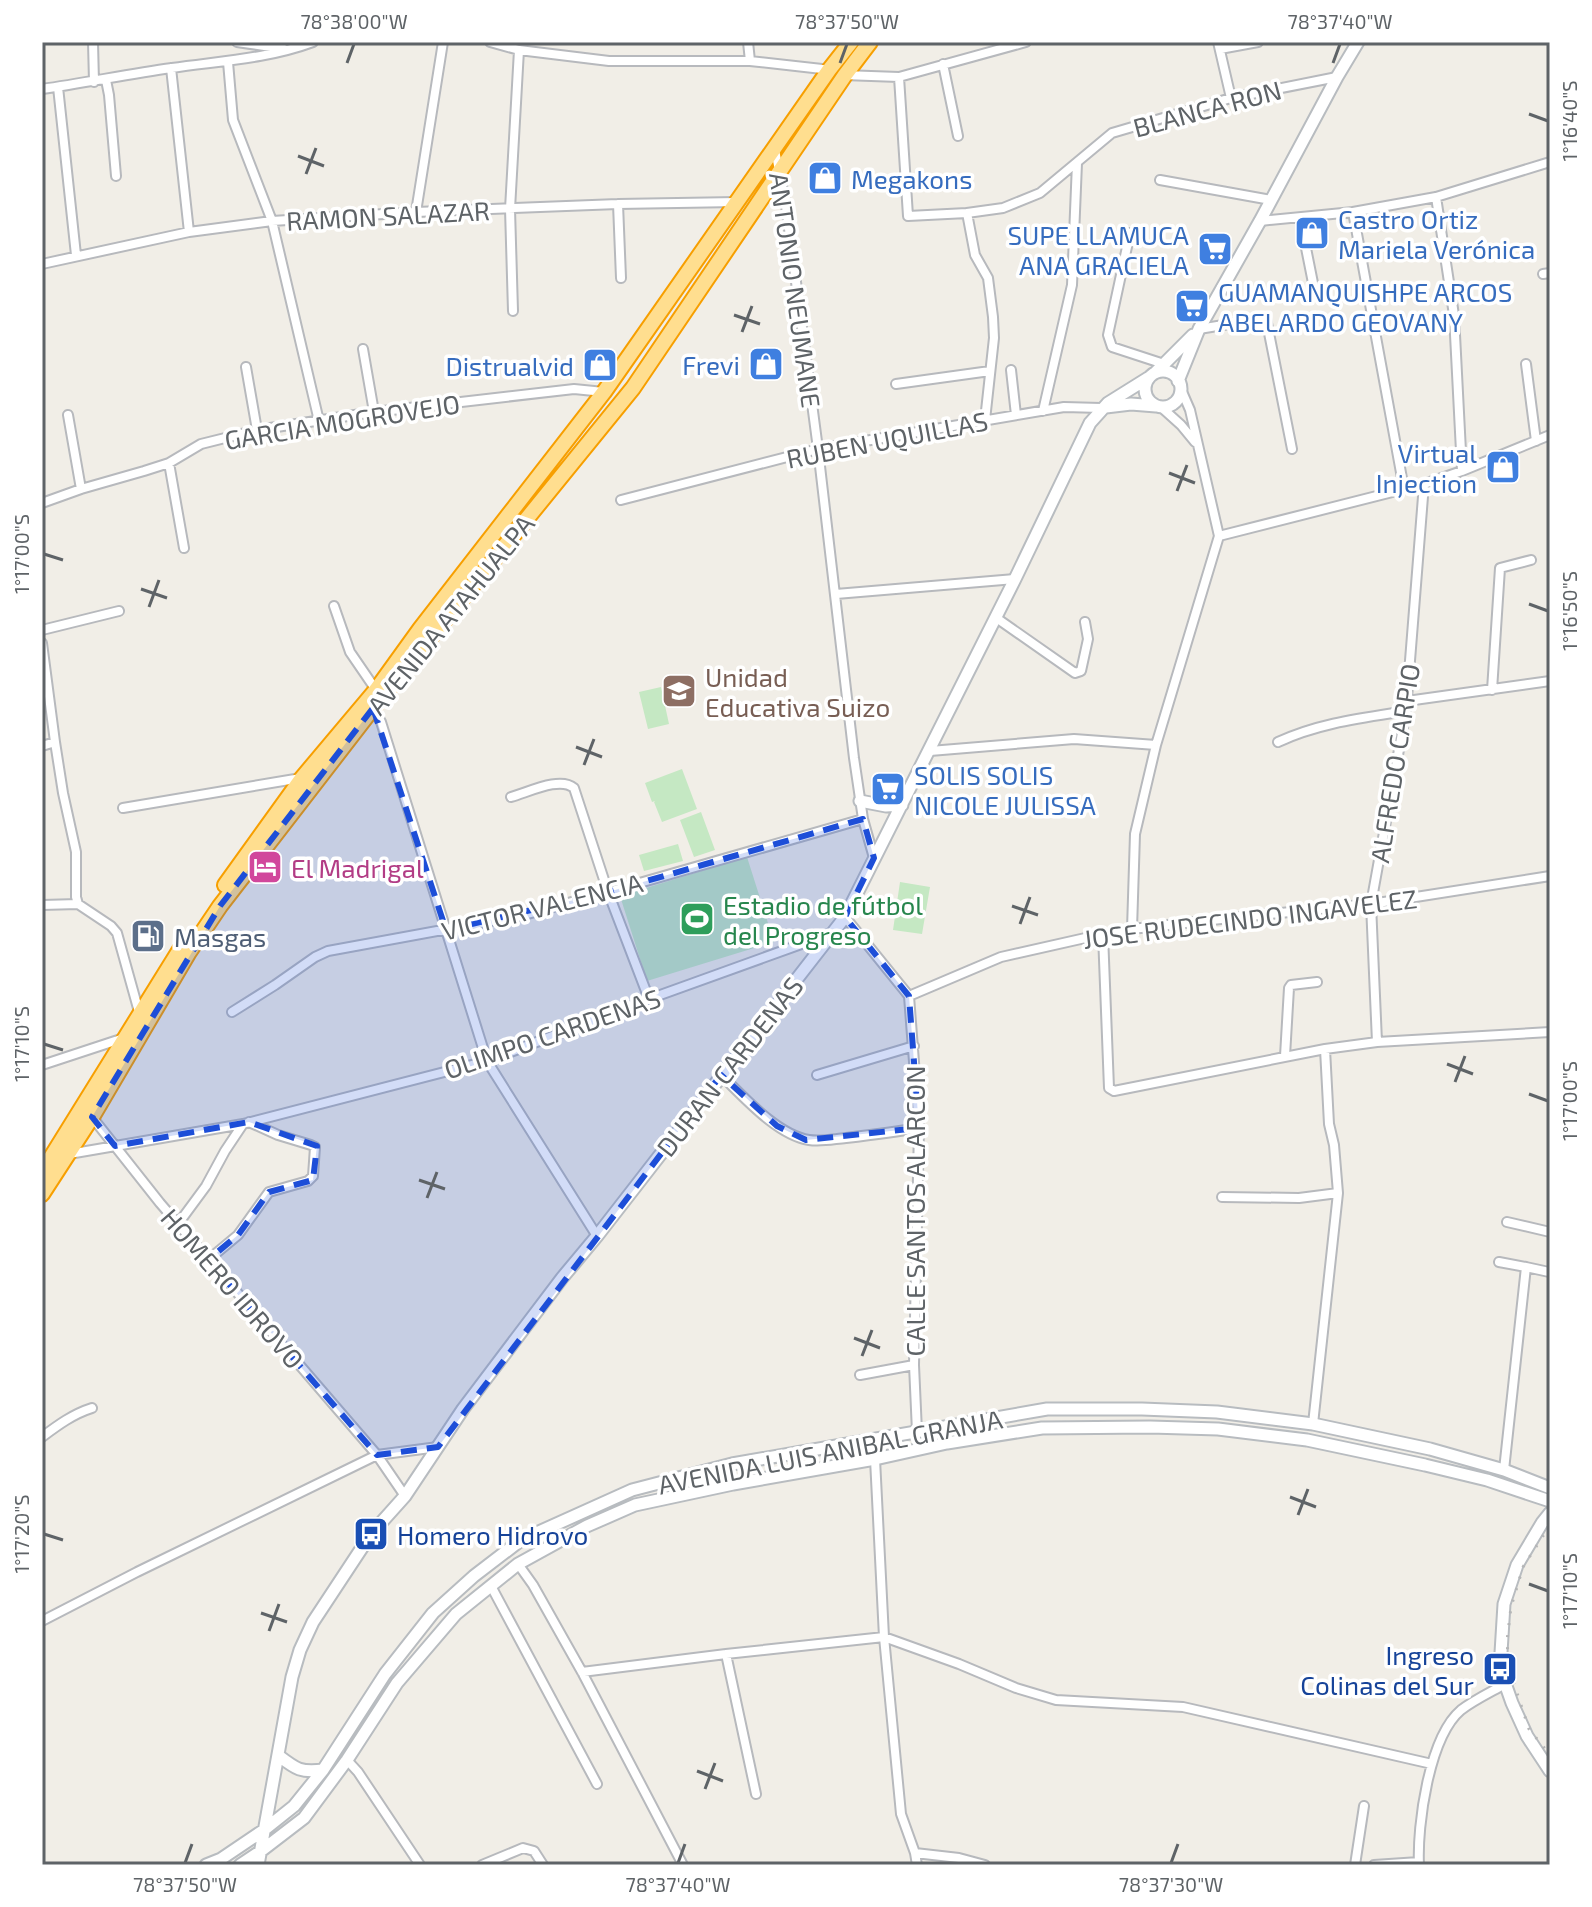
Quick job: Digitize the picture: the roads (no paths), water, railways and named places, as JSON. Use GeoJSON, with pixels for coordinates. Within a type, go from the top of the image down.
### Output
{"type":"FeatureCollection","features":[{"type":"Feature","properties":{"kind":"highway","name":"AVENIDA ATAHUALPA"},"geometry":{"type":"LineString","coordinates":[[42,1194],[92,1117],[195,926],[302,778],[376,690],[604,392],[851,42]]}},
{"type":"Feature","properties":{"kind":"highway","name":"AVENIDA ATAHUALPA"},"geometry":{"type":"LineString","coordinates":[[42,1172],[124,1038],[144,1017],[220,906],[373,708],[633,388],[870,42]]}},
{"type":"Feature","properties":{"kind":"main road"},"geometry":{"type":"LineString","coordinates":[[1101,408],[1131,404],[1160,407],[1176,402],[1179,384],[1199,329],[1358,42]]}},
{"type":"Feature","properties":{"kind":"main road"},"geometry":{"type":"LineString","coordinates":[[1101,408],[1156,372],[1199,329]]}},
{"type":"Feature","properties":{"kind":"main road"},"geometry":{"type":"LineString","coordinates":[[1156,372],[1166,372],[1179,384]]}},
{"type":"Feature","properties":{"kind":"main road"},"geometry":{"type":"LineString","coordinates":[[1156,372],[1144,392],[1151,404],[1160,407]]}},
{"type":"Feature","properties":{"kind":"main road","name":"DURAN CARDENAS"},"geometry":{"type":"LineString","coordinates":[[258,1865],[292,1677],[313,1622],[371,1534],[405,1496],[463,1409],[845,917],[1090,423],[1101,408]]}},
{"type":"Feature","properties":{"kind":"main road"},"geometry":{"type":"LineString","coordinates":[[860,801],[886,806],[902,805]]}},
{"type":"Feature","properties":{"kind":"main road","name":"AVENIDA LUIS ANIBAL GRANJA"},"geometry":{"type":"LineString","coordinates":[[206,1865],[221,1859],[294,1806],[323,1770],[385,1674],[433,1613],[474,1576],[521,1540],[632,1490],[732,1464],[1047,1409],[1217,1412],[1313,1424],[1430,1449],[1504,1470],[1550,1488]]}},
{"type":"Feature","properties":{"kind":"main road","name":"AVENIDA LUIS ANIBAL GRANJA"},"geometry":{"type":"LineString","coordinates":[[240,1865],[304,1818],[347,1760],[397,1683],[456,1614],[518,1564],[587,1526],[635,1505],[947,1443],[1042,1428],[1150,1427],[1218,1429],[1307,1440],[1487,1480],[1550,1501]]}},
{"type":"Feature","properties":{"kind":"main road"},"geometry":{"type":"LineString","coordinates":[[1550,1513],[1517,1565],[1504,1604],[1500,1669],[1527,1736],[1550,1771]]}},
{"type":"Feature","properties":{"kind":"main road"},"geometry":{"type":"LineString","coordinates":[[279,1756],[306,1772],[323,1770]]}},
{"type":"Feature","properties":{"kind":"street"},"geometry":{"type":"LineString","coordinates":[[93,42],[94,82]]}},
{"type":"Feature","properties":{"kind":"street"},"geometry":{"type":"LineString","coordinates":[[237,42],[290,50]]}},
{"type":"Feature","properties":{"kind":"street"},"geometry":{"type":"LineString","coordinates":[[42,89],[228,62],[290,50],[313,42]]}},
{"type":"Feature","properties":{"kind":"street"},"geometry":{"type":"LineString","coordinates":[[416,212],[443,42]]}},
{"type":"Feature","properties":{"kind":"street"},"geometry":{"type":"LineString","coordinates":[[490,42],[519,50],[609,61],[750,61],[829,70],[845,75],[899,77],[1026,42]]}},
{"type":"Feature","properties":{"kind":"street"},"geometry":{"type":"LineString","coordinates":[[748,42],[750,61]]}},
{"type":"Feature","properties":{"kind":"street"},"geometry":{"type":"LineString","coordinates":[[1231,98],[1219,45],[1258,42]]}},
{"type":"Feature","properties":{"kind":"street"},"geometry":{"type":"LineString","coordinates":[[513,311],[510,209],[519,50]]}},
{"type":"Feature","properties":{"kind":"street"},"geometry":{"type":"LineString","coordinates":[[228,62],[233,120],[272,221],[319,421]]}},
{"type":"Feature","properties":{"kind":"street"},"geometry":{"type":"LineString","coordinates":[[943,64],[958,136]]}},
{"type":"Feature","properties":{"kind":"street"},"geometry":{"type":"LineString","coordinates":[[171,68],[189,232]]}},
{"type":"Feature","properties":{"kind":"street","name":"BLANCA RON"},"geometry":{"type":"LineString","coordinates":[[899,77],[908,216],[1003,208],[1040,193],[1112,133],[1231,98],[1337,77]]}},
{"type":"Feature","properties":{"kind":"street"},"geometry":{"type":"LineString","coordinates":[[106,80],[116,176]]}},
{"type":"Feature","properties":{"kind":"street"},"geometry":{"type":"LineString","coordinates":[[58,87],[76,255]]}},
{"type":"Feature","properties":{"kind":"street","name":"ANTONIO NEUMANE"},"geometry":{"type":"LineString","coordinates":[[775,150],[786,206],[818,449],[860,801],[874,858]]}},
{"type":"Feature","properties":{"kind":"street"},"geometry":{"type":"LineString","coordinates":[[1260,221],[1353,212],[1436,197],[1550,162]]}},
{"type":"Feature","properties":{"kind":"street"},"geometry":{"type":"LineString","coordinates":[[1043,411],[1072,285],[1077,163]]}},
{"type":"Feature","properties":{"kind":"street"},"geometry":{"type":"LineString","coordinates":[[1160,180],[1271,200]]}},
{"type":"Feature","properties":{"kind":"street"},"geometry":{"type":"LineString","coordinates":[[1436,197],[1454,315],[1462,471]]}},
{"type":"Feature","properties":{"kind":"street","name":"RAMON SALAZAR"},"geometry":{"type":"LineString","coordinates":[[42,264],[189,232],[272,221],[416,212],[737,202]]}},
{"type":"Feature","properties":{"kind":"street"},"geometry":{"type":"LineString","coordinates":[[618,204],[621,278]]}},
{"type":"Feature","properties":{"kind":"street"},"geometry":{"type":"LineString","coordinates":[[1353,212],[1404,489]]}},
{"type":"Feature","properties":{"kind":"street"},"geometry":{"type":"LineString","coordinates":[[967,213],[975,255],[988,278],[994,338],[985,420]]}},
{"type":"Feature","properties":{"kind":"street"},"geometry":{"type":"LineString","coordinates":[[1300,218],[1315,293]]}},
{"type":"Feature","properties":{"kind":"street"},"geometry":{"type":"LineString","coordinates":[[1130,233],[1108,335],[1112,347],[1156,372]]}},
{"type":"Feature","properties":{"kind":"street"},"geometry":{"type":"LineString","coordinates":[[1199,329],[1266,318],[1292,449]]}},
{"type":"Feature","properties":{"kind":"street"},"geometry":{"type":"LineString","coordinates":[[363,349],[374,412]]}},
{"type":"Feature","properties":{"kind":"street"},"geometry":{"type":"LineString","coordinates":[[1526,364],[1536,441]]}},
{"type":"Feature","properties":{"kind":"street"},"geometry":{"type":"LineString","coordinates":[[246,367],[257,430]]}},
{"type":"Feature","properties":{"kind":"street"},"geometry":{"type":"LineString","coordinates":[[1011,370],[1016,415]]}},
{"type":"Feature","properties":{"kind":"street"},"geometry":{"type":"LineString","coordinates":[[896,384],[990,371]]}},
{"type":"Feature","properties":{"kind":"street"},"geometry":{"type":"LineString","coordinates":[[1132,929],[1135,834],[1156,745],[1219,536],[1190,410],[1179,384]]}},
{"type":"Feature","properties":{"kind":"street","name":"GARCIA MOGROVEJO"},"geometry":{"type":"LineString","coordinates":[[42,503],[169,463],[201,444],[257,430],[374,412],[574,389],[604,392]]}},
{"type":"Feature","properties":{"kind":"street","name":"RUBEN UQUILLAS"},"geometry":{"type":"LineString","coordinates":[[621,500],[818,449],[1077,406],[1101,408]]}},
{"type":"Feature","properties":{"kind":"street"},"geometry":{"type":"LineString","coordinates":[[1160,407],[1181,425],[1198,446]]}},
{"type":"Feature","properties":{"kind":"street"},"geometry":{"type":"LineString","coordinates":[[68,415],[81,489]]}},
{"type":"Feature","properties":{"kind":"street"},"geometry":{"type":"LineString","coordinates":[[1219,536],[1424,484],[1550,435]]}},
{"type":"Feature","properties":{"kind":"street"},"geometry":{"type":"LineString","coordinates":[[169,463],[184,548]]}},
{"type":"Feature","properties":{"kind":"street","name":"ALFREDO CARPIO"},"geometry":{"type":"LineString","coordinates":[[1377,1042],[1371,904],[1407,706],[1424,484]]}},
{"type":"Feature","properties":{"kind":"street"},"geometry":{"type":"LineString","coordinates":[[1492,690],[1500,568],[1531,560]]}},
{"type":"Feature","properties":{"kind":"street"},"geometry":{"type":"LineString","coordinates":[[836,594],[1015,579]]}},
{"type":"Feature","properties":{"kind":"street"},"geometry":{"type":"LineString","coordinates":[[334,606],[350,652],[376,690]]}},
{"type":"Feature","properties":{"kind":"street"},"geometry":{"type":"LineString","coordinates":[[42,630],[119,611]]}},
{"type":"Feature","properties":{"kind":"street"},"geometry":{"type":"LineString","coordinates":[[995,617],[1075,673],[1081,671],[1088,639],[1085,622]]}},
{"type":"Feature","properties":{"kind":"street"},"geometry":{"type":"LineString","coordinates":[[42,643],[45,696],[74,835],[78,904]]}},
{"type":"Feature","properties":{"kind":"street"},"geometry":{"type":"LineString","coordinates":[[1278,742],[1329,723],[1550,681]]}},
{"type":"Feature","properties":{"kind":"street"},"geometry":{"type":"LineString","coordinates":[[373,708],[381,722],[487,1061],[597,1236]]}},
{"type":"Feature","properties":{"kind":"street"},"geometry":{"type":"LineString","coordinates":[[930,751],[1074,739],[1156,745]]}},
{"type":"Feature","properties":{"kind":"street"},"geometry":{"type":"LineString","coordinates":[[42,746],[55,742]]}},
{"type":"Feature","properties":{"kind":"street"},"geometry":{"type":"LineString","coordinates":[[123,808],[302,778]]}},
{"type":"Feature","properties":{"kind":"street"},"geometry":{"type":"LineString","coordinates":[[511,797],[559,782],[568,783],[574,788],[608,892],[649,999]]}},
{"type":"Feature","properties":{"kind":"street","name":"VICTOR VALENCIA"},"geometry":{"type":"LineString","coordinates":[[232,1012],[328,951],[524,915],[863,819]]}},
{"type":"Feature","properties":{"kind":"street","name":"JOSE RUDECINDO INGAVELEZ"},"geometry":{"type":"LineString","coordinates":[[909,996],[1001,957],[1103,934],[1371,904],[1550,876]]}},
{"type":"Feature","properties":{"kind":"street"},"geometry":{"type":"LineString","coordinates":[[42,905],[78,904],[111,926],[117,933],[144,1017]]}},
{"type":"Feature","properties":{"kind":"street"},"geometry":{"type":"LineString","coordinates":[[845,917],[909,996]]}},
{"type":"Feature","properties":{"kind":"street","name":"OLIMPO CARDENAS"},"geometry":{"type":"LineString","coordinates":[[69,1154],[246,1123],[487,1061],[832,932]]}},
{"type":"Feature","properties":{"kind":"street"},"geometry":{"type":"LineString","coordinates":[[1103,934],[1109,1088],[1114,1091],[1325,1049],[1377,1042],[1550,1032]]}},
{"type":"Feature","properties":{"kind":"street"},"geometry":{"type":"LineString","coordinates":[[1285,1056],[1289,988],[1291,985],[1317,982]]}},
{"type":"Feature","properties":{"kind":"street","name":"CALLE SANTOS ALARCON"},"geometry":{"type":"LineString","coordinates":[[909,996],[919,1128],[914,1365],[917,1432]]}},
{"type":"Feature","properties":{"kind":"street"},"geometry":{"type":"LineString","coordinates":[[42,1065],[124,1038]]}},
{"type":"Feature","properties":{"kind":"street"},"geometry":{"type":"LineString","coordinates":[[817,1075],[914,1046]]}},
{"type":"Feature","properties":{"kind":"street"},"geometry":{"type":"LineString","coordinates":[[1313,1424],[1338,1193],[1329,1124],[1325,1049]]}},
{"type":"Feature","properties":{"kind":"street"},"geometry":{"type":"LineString","coordinates":[[721,1075],[777,1126],[806,1140],[820,1141],[919,1128]]}},
{"type":"Feature","properties":{"kind":"street","name":"HOMERO IDROVO"},"geometry":{"type":"LineString","coordinates":[[92,1117],[208,1260],[377,1455],[405,1496]]}},
{"type":"Feature","properties":{"kind":"street"},"geometry":{"type":"LineString","coordinates":[[178,1224],[246,1123],[315,1147],[313,1176],[308,1181],[269,1192],[238,1235],[208,1260]]}},
{"type":"Feature","properties":{"kind":"street"},"geometry":{"type":"LineString","coordinates":[[1222,1197],[1299,1198],[1338,1193]]}},
{"type":"Feature","properties":{"kind":"street"},"geometry":{"type":"LineString","coordinates":[[1507,1222],[1550,1232]]}},
{"type":"Feature","properties":{"kind":"street"},"geometry":{"type":"LineString","coordinates":[[1499,1262],[1549,1272]]}},
{"type":"Feature","properties":{"kind":"street"},"geometry":{"type":"LineString","coordinates":[[1504,1470],[1526,1267]]}},
{"type":"Feature","properties":{"kind":"street"},"geometry":{"type":"LineString","coordinates":[[860,1375],[914,1365]]}},
{"type":"Feature","properties":{"kind":"street"},"geometry":{"type":"LineString","coordinates":[[42,1437],[61,1422],[92,1408]]}},
{"type":"Feature","properties":{"kind":"street"},"geometry":{"type":"LineString","coordinates":[[42,1621],[377,1455],[438,1447]]}},
{"type":"Feature","properties":{"kind":"street"},"geometry":{"type":"LineString","coordinates":[[875,1459],[884,1637],[901,1814],[917,1865]]}},
{"type":"Feature","properties":{"kind":"street"},"geometry":{"type":"LineString","coordinates":[[518,1564],[582,1672],[683,1865]]}},
{"type":"Feature","properties":{"kind":"street"},"geometry":{"type":"LineString","coordinates":[[491,1586],[597,1784]]}},
{"type":"Feature","properties":{"kind":"street"},"geometry":{"type":"LineString","coordinates":[[582,1672],[884,1637],[1016,1688],[1056,1700],[1183,1707],[1432,1764]]}},
{"type":"Feature","properties":{"kind":"street"},"geometry":{"type":"LineString","coordinates":[[726,1654],[756,1794]]}},
{"type":"Feature","properties":{"kind":"street"},"geometry":{"type":"LineString","coordinates":[[1374,1865],[1419,1864],[1422,1808],[1443,1732],[1461,1710],[1505,1684]]}},
{"type":"Feature","properties":{"kind":"street"},"geometry":{"type":"LineString","coordinates":[[347,1760],[420,1865]]}},
{"type":"Feature","properties":{"kind":"street"},"geometry":{"type":"LineString","coordinates":[[1355,1865],[1364,1806]]}},
{"type":"Feature","properties":{"kind":"street"},"geometry":{"type":"LineString","coordinates":[[482,1865],[523,1848],[534,1851],[543,1865]]}},
{"type":"Feature","properties":{"kind":"street"},"geometry":{"type":"LineString","coordinates":[[915,1853],[959,1858],[985,1865]]}},
{"type":"Feature","properties":{"kind":"railway"},"geometry":{"type":"LineString","coordinates":[[1550,1525],[1523,1567],[1511,1607],[1507,1641],[1509,1669],[1529,1729],[1550,1755]]}},
{"type":"Feature","properties":{"kind":"place","name":"Megakons"},"geometry":{"type":"Point","coordinates":[825,178]}},
{"type":"Feature","properties":{"kind":"place","name":"Castro Ortiz Mariela Verónica"},"geometry":{"type":"Point","coordinates":[1312,233]}},
{"type":"Feature","properties":{"kind":"place","name":"SUPE LLAMUCA ANA GRACIELA"},"geometry":{"type":"Point","coordinates":[1215,249]}},
{"type":"Feature","properties":{"kind":"place","name":"GUAMANQUISHPE ARCOS ABELARDO GEOVANY"},"geometry":{"type":"Point","coordinates":[1192,306]}},
{"type":"Feature","properties":{"kind":"place","name":"Frevi"},"geometry":{"type":"Point","coordinates":[766,364]}},
{"type":"Feature","properties":{"kind":"place","name":"Distrualvid"},"geometry":{"type":"Point","coordinates":[600,365]}},
{"type":"Feature","properties":{"kind":"place","name":"Virtual Injection"},"geometry":{"type":"Point","coordinates":[1503,467]}},
{"type":"Feature","properties":{"kind":"place","name":"Unidad Educativa Suizo"},"geometry":{"type":"Point","coordinates":[679,691]}},
{"type":"Feature","properties":{"kind":"place","name":"SOLIS SOLIS NICOLE JULISSA"},"geometry":{"type":"Point","coordinates":[888,789]}},
{"type":"Feature","properties":{"kind":"place","name":"El Madrigal"},"geometry":{"type":"Point","coordinates":[265,867]}},
{"type":"Feature","properties":{"kind":"place","name":"Estadio de fútbol del Progreso"},"geometry":{"type":"Point","coordinates":[697,919]}},
{"type":"Feature","properties":{"kind":"place","name":"Masgas"},"geometry":{"type":"Point","coordinates":[148,936]}},
{"type":"Feature","properties":{"kind":"place","name":"Homero Hidrovo"},"geometry":{"type":"Point","coordinates":[371,1534]}},
{"type":"Feature","properties":{"kind":"place","name":"Ingreso Colinas del Sur"},"geometry":{"type":"Point","coordinates":[1500,1669]}}]}
